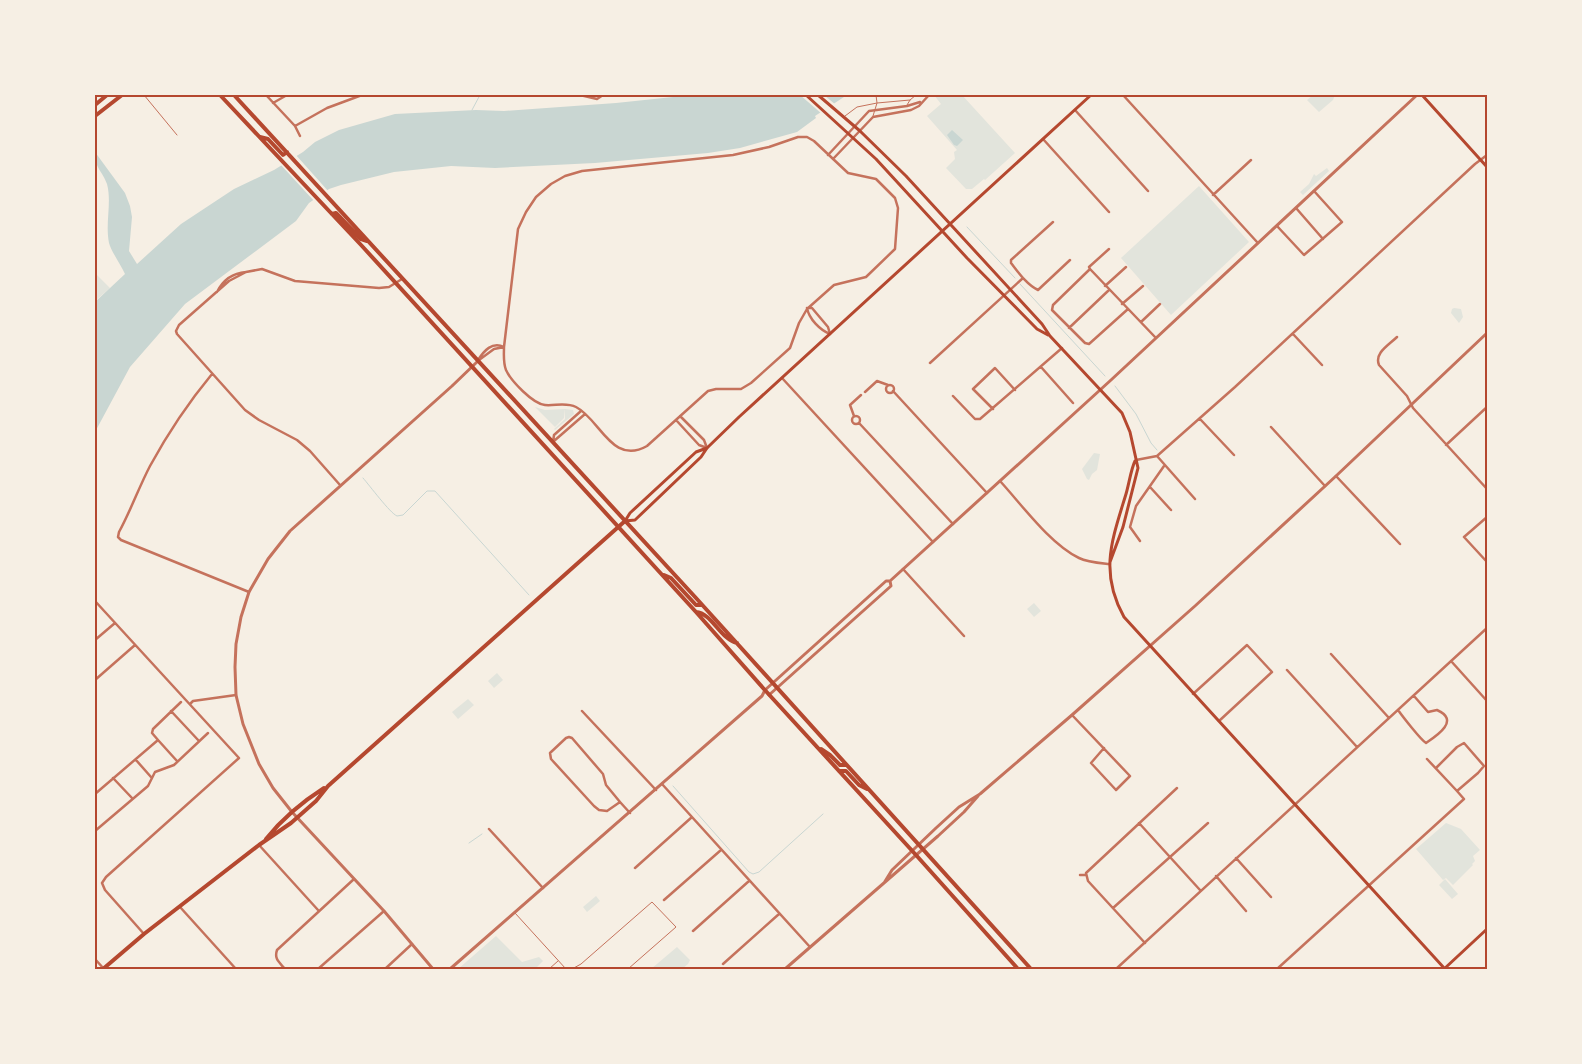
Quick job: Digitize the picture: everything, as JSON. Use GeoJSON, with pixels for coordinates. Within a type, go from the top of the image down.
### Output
{"type":"FeatureCollection","features":[{"type":"Feature","properties":{"kind":"main road"},"geometry":{"type":"LineString","coordinates":[[95,105],[107,95]]}},
{"type":"Feature","properties":{"kind":"main road"},"geometry":{"type":"LineString","coordinates":[[95,116],[122,95]]}},
{"type":"Feature","properties":{"kind":"main road"},"geometry":{"type":"LineString","coordinates":[[220,95],[472,366],[1018,969]]}},
{"type":"Feature","properties":{"kind":"main road"},"geometry":{"type":"LineString","coordinates":[[234,95],[737,643],[1031,969]]}},
{"type":"Feature","properties":{"kind":"main road"},"geometry":{"type":"LineString","coordinates":[[806,95],[849,132],[1037,329],[1050,336]]}},
{"type":"Feature","properties":{"kind":"main road"},"geometry":{"type":"LineString","coordinates":[[818,95],[860,131],[906,176],[1122,413],[1130,432],[1138,468],[1116,550],[1109,564]]}},
{"type":"Feature","properties":{"kind":"main road"},"geometry":{"type":"LineString","coordinates":[[625,521],[635,520],[701,457],[707,448],[782,378],[1091,95]]}},
{"type":"Feature","properties":{"kind":"main road"},"geometry":{"type":"LineString","coordinates":[[1422,95],[1487,167]]}},
{"type":"Feature","properties":{"kind":"main road"},"geometry":{"type":"LineString","coordinates":[[260,137],[268,139],[283,155],[289,154]]}},
{"type":"Feature","properties":{"kind":"main road"},"geometry":{"type":"LineString","coordinates":[[332,214],[336,213],[361,238],[369,242]]}},
{"type":"Feature","properties":{"kind":"main road"},"geometry":{"type":"LineString","coordinates":[[104,969],[144,934],[298,817],[316,801],[328,786],[618,528],[630,513],[696,452],[707,448]]}},
{"type":"Feature","properties":{"kind":"main road"},"geometry":{"type":"LineString","coordinates":[[1135,461],[1109,554],[1110,581],[1115,602],[1124,617],[1444,969],[1487,929]]}},
{"type":"Feature","properties":{"kind":"main road"},"geometry":{"type":"LineString","coordinates":[[660,573],[671,578],[696,605],[702,605]]}},
{"type":"Feature","properties":{"kind":"main road"},"geometry":{"type":"LineString","coordinates":[[696,612],[703,614],[730,641],[737,643]]}},
{"type":"Feature","properties":{"kind":"main road"},"geometry":{"type":"LineString","coordinates":[[816,745],[840,765],[846,765]]}},
{"type":"Feature","properties":{"kind":"main road"},"geometry":{"type":"LineString","coordinates":[[839,771],[846,770],[860,785],[870,790]]}},
{"type":"Feature","properties":{"kind":"main road"},"geometry":{"type":"LineString","coordinates":[[264,841],[275,827],[292,812],[311,796],[328,786]]}},
{"type":"Feature","properties":{"kind":"main road"},"geometry":{"type":"LineString","coordinates":[[989,936],[996,930]]}},
{"type":"Feature","properties":{"kind":"street"},"geometry":{"type":"LineString","coordinates":[[266,95],[295,126],[300,136]]}},
{"type":"Feature","properties":{"kind":"street"},"geometry":{"type":"LineString","coordinates":[[273,103],[287,95]]}},
{"type":"Feature","properties":{"kind":"street"},"geometry":{"type":"LineString","coordinates":[[295,126],[327,108],[362,95]]}},
{"type":"Feature","properties":{"kind":"street"},"geometry":{"type":"LineString","coordinates":[[580,95],[597,99],[602,95]]}},
{"type":"Feature","properties":{"kind":"street"},"geometry":{"type":"LineString","coordinates":[[833,159],[873,116],[911,110],[919,106],[929,95]]}},
{"type":"Feature","properties":{"kind":"street"},"geometry":{"type":"LineString","coordinates":[[1123,95],[1257,242]]}},
{"type":"Feature","properties":{"kind":"street"},"geometry":{"type":"LineString","coordinates":[[450,969],[763,696],[765,690],[772,683],[886,581],[890,581],[987,493],[1416,95]]}},
{"type":"Feature","properties":{"kind":"street"},"geometry":{"type":"LineString","coordinates":[[828,155],[869,111],[922,102]]}},
{"type":"Feature","properties":{"kind":"street"},"geometry":{"type":"LineString","coordinates":[[1075,110],[1148,191]]}},
{"type":"Feature","properties":{"kind":"street"},"geometry":{"type":"LineString","coordinates":[[800,136],[811,139],[833,159],[851,175],[878,180],[895,198],[898,205],[896,247],[892,254],[866,277],[834,285],[807,308],[790,348],[751,383],[741,389],[711,390],[647,446],[638,450],[629,450],[622,449],[613,444],[581,410],[572,405],[544,405],[531,399],[508,373],[504,361],[504,347],[518,229],[536,197],[558,180],[572,173],[588,170],[742,154],[770,147],[800,136]]}},
{"type":"Feature","properties":{"kind":"street"},"geometry":{"type":"LineString","coordinates":[[1043,139],[1109,212]]}},
{"type":"Feature","properties":{"kind":"street"},"geometry":{"type":"LineString","coordinates":[[1135,461],[1157,456],[1200,419],[1474,164],[1487,155]]}},
{"type":"Feature","properties":{"kind":"street"},"geometry":{"type":"LineString","coordinates":[[1213,195],[1251,160]]}},
{"type":"Feature","properties":{"kind":"street"},"geometry":{"type":"LineString","coordinates":[[1276,225],[1304,255],[1342,222],[1313,190]]}},
{"type":"Feature","properties":{"kind":"street"},"geometry":{"type":"LineString","coordinates":[[1295,207],[1323,239]]}},
{"type":"Feature","properties":{"kind":"street"},"geometry":{"type":"LineString","coordinates":[[1053,222],[1011,260],[1011,263],[1023,278],[1038,290],[1070,260]]}},
{"type":"Feature","properties":{"kind":"street"},"geometry":{"type":"LineString","coordinates":[[1109,249],[1053,305],[1052,310],[1085,343],[1089,344],[1128,309]]}},
{"type":"Feature","properties":{"kind":"street"},"geometry":{"type":"LineString","coordinates":[[1105,286],[1126,267]]}},
{"type":"Feature","properties":{"kind":"street"},"geometry":{"type":"LineString","coordinates":[[1090,269],[1155,337]]}},
{"type":"Feature","properties":{"kind":"street"},"geometry":{"type":"LineString","coordinates":[[340,485],[310,451],[297,440],[259,420],[245,410],[177,334],[176,330],[179,325],[217,292],[238,275],[246,272],[262,270],[295,281],[379,288],[389,287],[403,279]]}},
{"type":"Feature","properties":{"kind":"street"},"geometry":{"type":"LineString","coordinates":[[930,363],[1023,278]]}},
{"type":"Feature","properties":{"kind":"street"},"geometry":{"type":"LineString","coordinates":[[1122,304],[1143,286]]}},
{"type":"Feature","properties":{"kind":"street"},"geometry":{"type":"LineString","coordinates":[[1069,328],[1109,290]]}},
{"type":"Feature","properties":{"kind":"street"},"geometry":{"type":"LineString","coordinates":[[1141,322],[1160,304]]}},
{"type":"Feature","properties":{"kind":"street"},"geometry":{"type":"LineString","coordinates":[[807,308],[812,308],[828,327],[830,334]]}},
{"type":"Feature","properties":{"kind":"street"},"geometry":{"type":"LineString","coordinates":[[807,308],[808,315],[824,332],[830,334]]}},
{"type":"Feature","properties":{"kind":"street"},"geometry":{"type":"LineString","coordinates":[[785,969],[923,849],[964,812],[980,794],[1247,559],[1487,333]]}},
{"type":"Feature","properties":{"kind":"street"},"geometry":{"type":"LineString","coordinates":[[1293,334],[1322,365]]}},
{"type":"Feature","properties":{"kind":"street"},"geometry":{"type":"LineString","coordinates":[[1397,337],[1379,355],[1378,362],[1407,396],[1413,408],[1487,489]]}},
{"type":"Feature","properties":{"kind":"street"},"geometry":{"type":"LineString","coordinates":[[433,969],[384,911],[279,797],[258,764],[242,724],[236,695],[236,644],[241,617],[249,592],[268,560],[290,531],[478,361],[491,346],[497,344],[504,347]]}},
{"type":"Feature","properties":{"kind":"street"},"geometry":{"type":"LineString","coordinates":[[952,396],[975,419],[980,419],[1062,348]]}},
{"type":"Feature","properties":{"kind":"street"},"geometry":{"type":"LineString","coordinates":[[1041,367],[1073,403]]}},
{"type":"Feature","properties":{"kind":"street"},"geometry":{"type":"LineString","coordinates":[[993,409],[973,389],[995,368],[1015,390]]}},
{"type":"Feature","properties":{"kind":"street"},"geometry":{"type":"LineString","coordinates":[[212,374],[171,428],[149,468],[118,537],[121,540],[249,592]]}},
{"type":"Feature","properties":{"kind":"street"},"geometry":{"type":"LineString","coordinates":[[782,378],[933,542]]}},
{"type":"Feature","properties":{"kind":"street"},"geometry":{"type":"LineString","coordinates":[[864,392],[877,381],[894,386],[893,391],[987,493]]}},
{"type":"Feature","properties":{"kind":"street"},"geometry":{"type":"LineString","coordinates":[[888,385],[886,387],[887,391],[893,391]]}},
{"type":"Feature","properties":{"kind":"street"},"geometry":{"type":"LineString","coordinates":[[861,395],[850,405],[854,416],[853,422],[859,423],[953,524]]}},
{"type":"Feature","properties":{"kind":"street"},"geometry":{"type":"LineString","coordinates":[[1446,445],[1487,408]]}},
{"type":"Feature","properties":{"kind":"street"},"geometry":{"type":"LineString","coordinates":[[553,442],[554,435],[581,410]]}},
{"type":"Feature","properties":{"kind":"street"},"geometry":{"type":"LineString","coordinates":[[553,442],[585,414]]}},
{"type":"Feature","properties":{"kind":"street"},"geometry":{"type":"LineString","coordinates":[[680,416],[704,440],[707,448]]}},
{"type":"Feature","properties":{"kind":"street"},"geometry":{"type":"LineString","coordinates":[[854,416],[859,417],[859,423]]}},
{"type":"Feature","properties":{"kind":"street"},"geometry":{"type":"LineString","coordinates":[[1200,419],[1234,456]]}},
{"type":"Feature","properties":{"kind":"street"},"geometry":{"type":"LineString","coordinates":[[676,420],[699,444],[707,448]]}},
{"type":"Feature","properties":{"kind":"street"},"geometry":{"type":"LineString","coordinates":[[1271,427],[1325,486]]}},
{"type":"Feature","properties":{"kind":"street"},"geometry":{"type":"LineString","coordinates":[[1157,456],[1195,499]]}},
{"type":"Feature","properties":{"kind":"street"},"geometry":{"type":"LineString","coordinates":[[1140,541],[1130,526],[1136,506],[1164,466]]}},
{"type":"Feature","properties":{"kind":"street"},"geometry":{"type":"LineString","coordinates":[[1336,476],[1400,544]]}},
{"type":"Feature","properties":{"kind":"street"},"geometry":{"type":"LineString","coordinates":[[1000,481],[1052,539],[1065,550],[1080,559],[1109,564]]}},
{"type":"Feature","properties":{"kind":"street"},"geometry":{"type":"LineString","coordinates":[[1484,485],[1487,482]]}},
{"type":"Feature","properties":{"kind":"street"},"geometry":{"type":"LineString","coordinates":[[1150,487],[1171,510]]}},
{"type":"Feature","properties":{"kind":"street"},"geometry":{"type":"LineString","coordinates":[[1487,517],[1464,537],[1487,562]]}},
{"type":"Feature","properties":{"kind":"street"},"geometry":{"type":"LineString","coordinates":[[903,569],[964,636]]}},
{"type":"Feature","properties":{"kind":"street"},"geometry":{"type":"LineString","coordinates":[[763,696],[770,695],[837,635],[890,586],[890,581]]}},
{"type":"Feature","properties":{"kind":"street"},"geometry":{"type":"LineString","coordinates":[[870,596],[871,604]]}},
{"type":"Feature","properties":{"kind":"street"},"geometry":{"type":"LineString","coordinates":[[95,601],[239,758],[106,877],[102,883],[104,890],[144,934]]}},
{"type":"Feature","properties":{"kind":"street"},"geometry":{"type":"LineString","coordinates":[[95,640],[115,623]]}},
{"type":"Feature","properties":{"kind":"street"},"geometry":{"type":"LineString","coordinates":[[836,627],[838,630],[837,635]]}},
{"type":"Feature","properties":{"kind":"street"},"geometry":{"type":"LineString","coordinates":[[1116,969],[1487,628]]}},
{"type":"Feature","properties":{"kind":"street"},"geometry":{"type":"LineString","coordinates":[[95,680],[135,645]]}},
{"type":"Feature","properties":{"kind":"street"},"geometry":{"type":"LineString","coordinates":[[1193,694],[1247,645],[1272,672],[1218,721]]}},
{"type":"Feature","properties":{"kind":"street"},"geometry":{"type":"LineString","coordinates":[[1331,654],[1390,718]]}},
{"type":"Feature","properties":{"kind":"street"},"geometry":{"type":"LineString","coordinates":[[1451,661],[1487,701]]}},
{"type":"Feature","properties":{"kind":"street"},"geometry":{"type":"LineString","coordinates":[[1287,670],[1357,747]]}},
{"type":"Feature","properties":{"kind":"street"},"geometry":{"type":"LineString","coordinates":[[190,704],[193,701],[236,695]]}},
{"type":"Feature","properties":{"kind":"street"},"geometry":{"type":"LineString","coordinates":[[1398,710],[1423,742],[1426,743],[1436,736],[1447,725],[1445,716],[1437,710],[1428,712],[1414,696]]}},
{"type":"Feature","properties":{"kind":"street"},"geometry":{"type":"LineString","coordinates":[[177,761],[152,732],[181,702]]}},
{"type":"Feature","properties":{"kind":"street"},"geometry":{"type":"LineString","coordinates":[[171,711],[199,741]]}},
{"type":"Feature","properties":{"kind":"street"},"geometry":{"type":"LineString","coordinates":[[582,711],[656,790]]}},
{"type":"Feature","properties":{"kind":"street"},"geometry":{"type":"LineString","coordinates":[[1072,715],[1104,748],[1130,776],[1116,790],[1090,762],[1104,748]]}},
{"type":"Feature","properties":{"kind":"street"},"geometry":{"type":"LineString","coordinates":[[95,831],[148,786],[158,769],[171,766],[208,733]]}},
{"type":"Feature","properties":{"kind":"street"},"geometry":{"type":"LineString","coordinates":[[620,802],[607,811],[599,810],[551,758],[550,753],[566,738],[572,738],[603,774],[606,785],[630,813]]}},
{"type":"Feature","properties":{"kind":"street"},"geometry":{"type":"LineString","coordinates":[[95,794],[158,740]]}},
{"type":"Feature","properties":{"kind":"street"},"geometry":{"type":"LineString","coordinates":[[1436,768],[1457,747],[1464,743],[1484,766],[1456,791]]}},
{"type":"Feature","properties":{"kind":"street"},"geometry":{"type":"LineString","coordinates":[[1277,969],[1464,799],[1427,758]]}},
{"type":"Feature","properties":{"kind":"street"},"geometry":{"type":"LineString","coordinates":[[136,760],[151,778]]}},
{"type":"Feature","properties":{"kind":"street"},"geometry":{"type":"LineString","coordinates":[[114,778],[132,798]]}},
{"type":"Feature","properties":{"kind":"street"},"geometry":{"type":"LineString","coordinates":[[662,784],[810,948]]}},
{"type":"Feature","properties":{"kind":"street"},"geometry":{"type":"LineString","coordinates":[[1085,875],[1088,870],[1176,788]]}},
{"type":"Feature","properties":{"kind":"street"},"geometry":{"type":"LineString","coordinates":[[884,883],[892,870],[912,850],[959,807],[980,794]]}},
{"type":"Feature","properties":{"kind":"street"},"geometry":{"type":"LineString","coordinates":[[635,868],[692,818]]}},
{"type":"Feature","properties":{"kind":"street"},"geometry":{"type":"LineString","coordinates":[[1139,823],[1200,890]]}},
{"type":"Feature","properties":{"kind":"street"},"geometry":{"type":"LineString","coordinates":[[1113,908],[1208,823]]}},
{"type":"Feature","properties":{"kind":"street"},"geometry":{"type":"LineString","coordinates":[[490,829],[543,888]]}},
{"type":"Feature","properties":{"kind":"street"},"geometry":{"type":"LineString","coordinates":[[259,845],[318,910]]}},
{"type":"Feature","properties":{"kind":"street"},"geometry":{"type":"LineString","coordinates":[[664,900],[720,850]]}},
{"type":"Feature","properties":{"kind":"street"},"geometry":{"type":"LineString","coordinates":[[1236,858],[1271,897]]}},
{"type":"Feature","properties":{"kind":"street"},"geometry":{"type":"LineString","coordinates":[[1080,875],[1085,875]]}},
{"type":"Feature","properties":{"kind":"street"},"geometry":{"type":"LineString","coordinates":[[1085,875],[1088,881],[1144,943]]}},
{"type":"Feature","properties":{"kind":"street"},"geometry":{"type":"LineString","coordinates":[[1216,876],[1246,911]]}},
{"type":"Feature","properties":{"kind":"street"},"geometry":{"type":"LineString","coordinates":[[285,969],[275,956],[276,950],[354,879]]}},
{"type":"Feature","properties":{"kind":"street"},"geometry":{"type":"LineString","coordinates":[[693,931],[750,881]]}},
{"type":"Feature","properties":{"kind":"street"},"geometry":{"type":"LineString","coordinates":[[97,882],[102,883]]}},
{"type":"Feature","properties":{"kind":"street"},"geometry":{"type":"LineString","coordinates":[[180,907],[236,969]]}},
{"type":"Feature","properties":{"kind":"street"},"geometry":{"type":"LineString","coordinates":[[318,969],[384,911]]}},
{"type":"Feature","properties":{"kind":"street"},"geometry":{"type":"LineString","coordinates":[[723,964],[779,914]]}},
{"type":"Feature","properties":{"kind":"street"},"geometry":{"type":"LineString","coordinates":[[385,969],[412,944]]}},
{"type":"Feature","properties":{"kind":"street"},"geometry":{"type":"LineString","coordinates":[[95,959],[104,969]]}},
{"type":"Feature","properties":{"kind":"lane"},"geometry":{"type":"LineString","coordinates":[[144,95],[177,135]]}},
{"type":"Feature","properties":{"kind":"lane"},"geometry":{"type":"LineString","coordinates":[[873,116],[876,110],[876,95]]}},
{"type":"Feature","properties":{"kind":"lane"},"geometry":{"type":"LineString","coordinates":[[907,106],[916,95]]}},
{"type":"Feature","properties":{"kind":"lane"},"geometry":{"type":"LineString","coordinates":[[844,117],[856,108],[876,103],[910,100]]}},
{"type":"Feature","properties":{"kind":"lane"},"geometry":{"type":"LineString","coordinates":[[572,969],[581,964],[652,902],[676,927],[628,969]]}},
{"type":"Feature","properties":{"kind":"lane"},"geometry":{"type":"LineString","coordinates":[[515,913],[566,969]]}},
{"type":"Feature","properties":{"kind":"lane"},"geometry":{"type":"LineString","coordinates":[[550,969],[558,961]]}},
{"type":"Feature","properties":{"kind":"shaded area"},"geometry":{"type":"Polygon","coordinates":[[[692,95],[847,95],[815,116],[816,118],[797,132],[740,148],[708,153],[595,163],[495,168],[451,166],[394,172],[329,189],[309,203],[296,221],[185,304],[130,367],[95,432],[95,302],[125,274],[109,243],[107,184],[96,162],[95,152],[125,193],[130,206],[132,217],[129,251],[137,264],[181,224],[234,189],[274,170],[315,142],[339,130],[395,114],[476,110],[504,111],[616,103],[692,95]]]}},
{"type":"Feature","properties":{"kind":"shaded area"},"geometry":{"type":"Polygon","coordinates":[[[934,95],[962,95],[1015,153],[972,189],[966,189],[946,168],[955,159],[954,152],[957,150],[927,116],[941,104],[934,95]]]}},
{"type":"Feature","properties":{"kind":"shaded area"},"geometry":{"type":"Polygon","coordinates":[[[1313,95],[1324,95],[1326,97],[1328,95],[1335,95],[1333,100],[1319,112],[1307,100],[1313,95]]]}},
{"type":"Feature","properties":{"kind":"shaded area"},"geometry":{"type":"Polygon","coordinates":[[[952,130],[963,140],[957,146],[954,145],[947,135],[952,130]]]}},
{"type":"Feature","properties":{"kind":"shaded area"},"geometry":{"type":"Polygon","coordinates":[[[1327,168],[1329,171],[1303,195],[1300,192],[1309,184],[1314,174],[1316,176],[1327,168]]]}},
{"type":"Feature","properties":{"kind":"shaded area"},"geometry":{"type":"Polygon","coordinates":[[[1199,186],[1249,242],[1171,315],[1121,258],[1199,186]]]}},
{"type":"Feature","properties":{"kind":"shaded area"},"geometry":{"type":"Polygon","coordinates":[[[95,273],[110,288],[95,301],[95,273]]]}},
{"type":"Feature","properties":{"kind":"shaded area"},"geometry":{"type":"Polygon","coordinates":[[[1454,308],[1461,309],[1463,317],[1459,323],[1451,313],[1454,308]]]}},
{"type":"Feature","properties":{"kind":"shaded area"},"geometry":{"type":"Polygon","coordinates":[[[535,407],[545,410],[565,409],[564,418],[555,427],[535,407]]]}},
{"type":"Feature","properties":{"kind":"shaded area"},"geometry":{"type":"Polygon","coordinates":[[[565,409],[573,410],[574,414],[555,430],[565,419],[565,409]]]}},
{"type":"Feature","properties":{"kind":"shaded area"},"geometry":{"type":"Polygon","coordinates":[[[1094,453],[1100,454],[1097,470],[1089,480],[1082,469],[1094,453]]]}},
{"type":"Feature","properties":{"kind":"shaded area"},"geometry":{"type":"Polygon","coordinates":[[[1034,603],[1041,611],[1034,617],[1027,609],[1034,603]]]}},
{"type":"Feature","properties":{"kind":"shaded area"},"geometry":{"type":"Polygon","coordinates":[[[497,673],[503,680],[494,688],[488,681],[497,673]]]}},
{"type":"Feature","properties":{"kind":"shaded area"},"geometry":{"type":"Polygon","coordinates":[[[468,699],[474,705],[458,719],[452,712],[468,699]]]}},
{"type":"Feature","properties":{"kind":"shaded area"},"geometry":{"type":"Polygon","coordinates":[[[1446,823],[1461,829],[1480,850],[1473,856],[1475,861],[1473,865],[1453,885],[1446,878],[1443,880],[1416,849],[1446,823]]]}},
{"type":"Feature","properties":{"kind":"shaded area"},"geometry":{"type":"Polygon","coordinates":[[[1445,879],[1458,894],[1452,899],[1439,885],[1445,879]]]}},
{"type":"Feature","properties":{"kind":"shaded area"},"geometry":{"type":"Polygon","coordinates":[[[596,896],[600,901],[587,912],[583,907],[596,896]]]}},
{"type":"Feature","properties":{"kind":"shaded area"},"geometry":{"type":"Polygon","coordinates":[[[496,936],[522,962],[539,957],[543,961],[535,969],[458,969],[496,936]]]}},
{"type":"Feature","properties":{"kind":"shaded area"},"geometry":{"type":"Polygon","coordinates":[[[677,947],[690,960],[688,964],[682,969],[651,969],[677,947]]]}},
{"type":"Feature","properties":{"kind":"pier"},"geometry":{"type":"Polygon","coordinates":[[[800,95],[824,95],[836,105],[822,114],[800,95]]]}},
{"type":"Feature","properties":{"kind":"pier"},"geometry":{"type":"Polygon","coordinates":[[[295,154],[329,192],[315,202],[280,164],[295,154]]]}},
{"type":"Feature","properties":{"kind":"waterway"},"geometry":{"type":"LineString","coordinates":[[472,110],[480,95]]}},
{"type":"Feature","properties":{"kind":"waterway"},"geometry":{"type":"LineString","coordinates":[[967,227],[1015,278]]}},
{"type":"Feature","properties":{"kind":"waterway"},"geometry":{"type":"LineString","coordinates":[[1020,284],[1105,376]]}},
{"type":"Feature","properties":{"kind":"waterway"},"geometry":{"type":"LineString","coordinates":[[1115,386],[1136,414],[1151,443],[1157,450]]}},
{"type":"Feature","properties":{"kind":"waterway"},"geometry":{"type":"LineString","coordinates":[[363,478],[385,505],[397,516],[403,515],[427,491],[435,491],[529,595]]}},
{"type":"Feature","properties":{"kind":"waterway"},"geometry":{"type":"LineString","coordinates":[[673,786],[749,872],[753,874],[759,872],[823,814]]}},
{"type":"Feature","properties":{"kind":"waterway"},"geometry":{"type":"LineString","coordinates":[[469,843],[482,834]]}}]}
